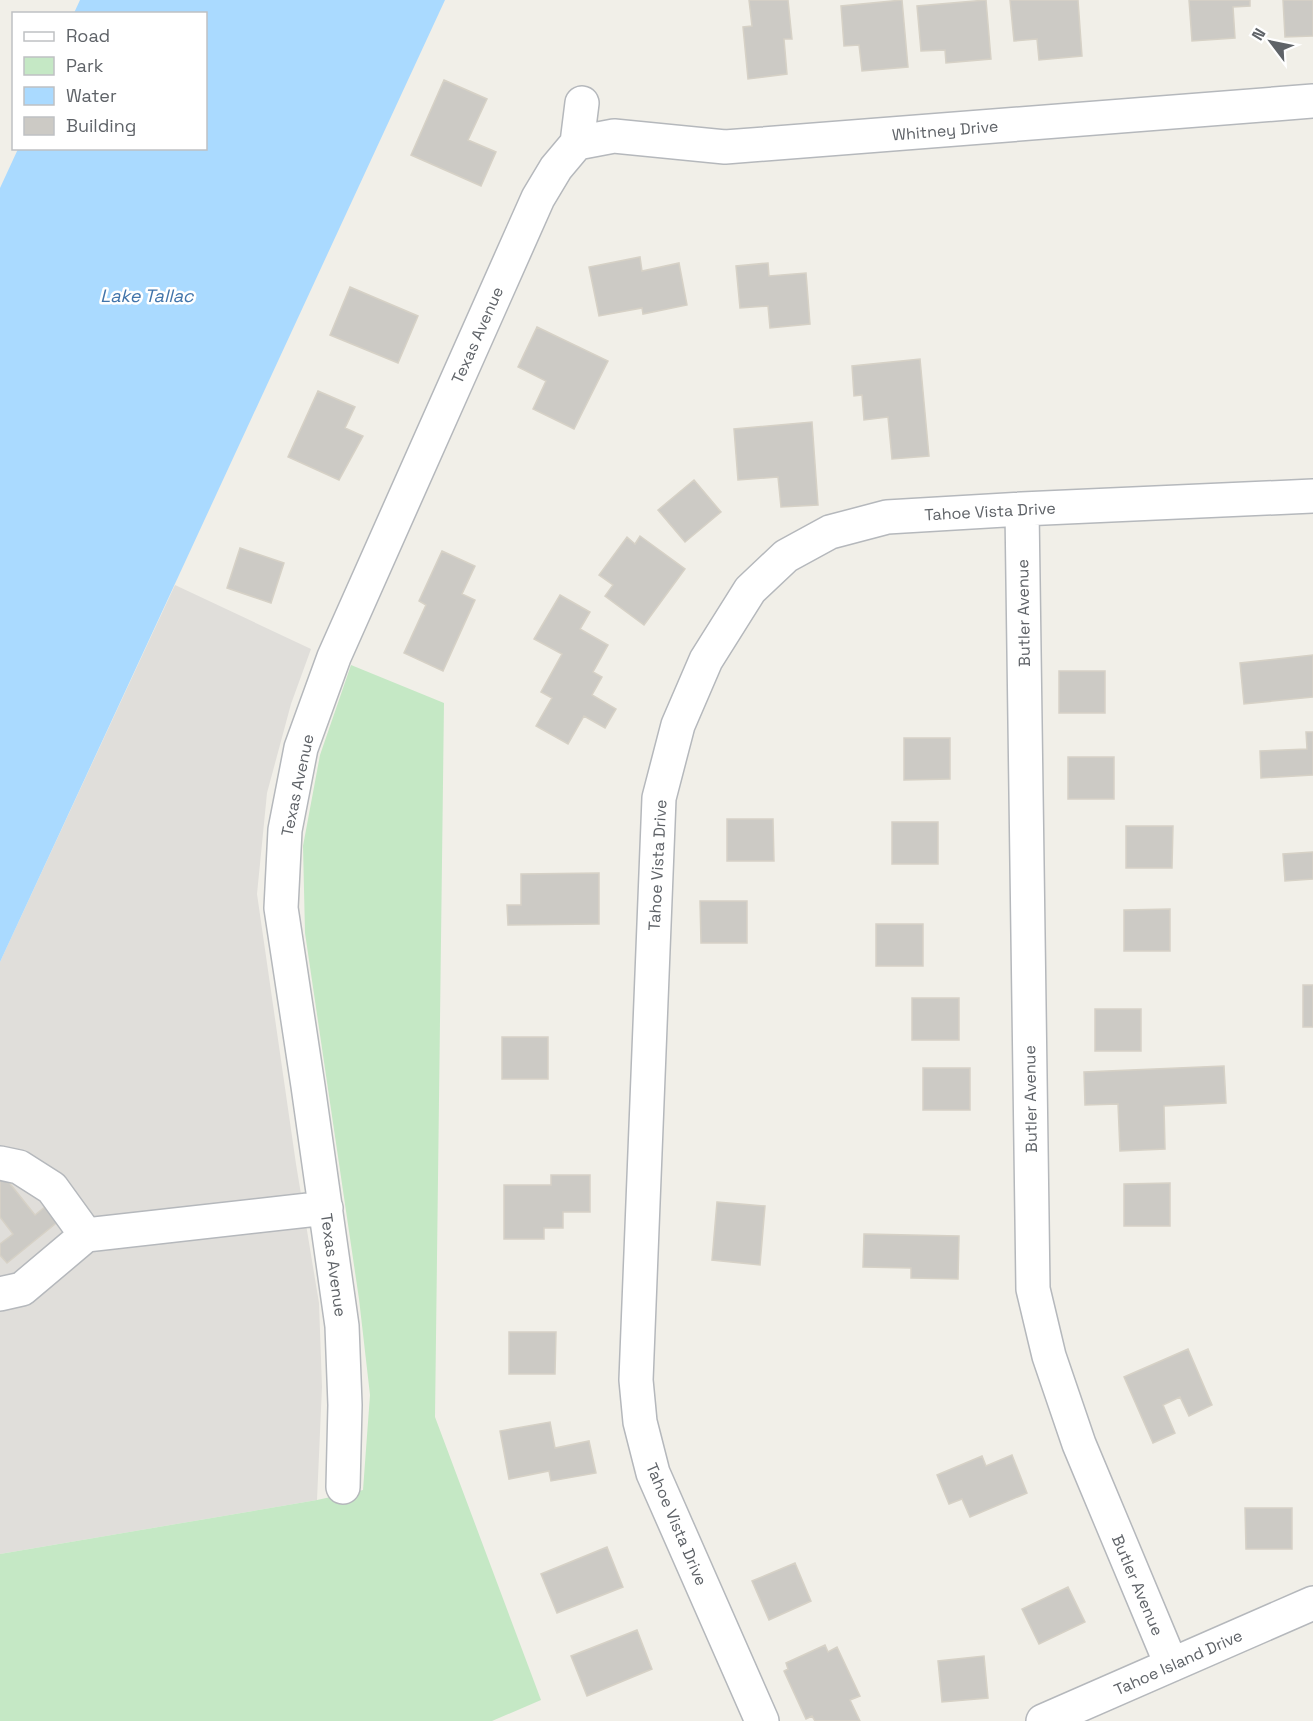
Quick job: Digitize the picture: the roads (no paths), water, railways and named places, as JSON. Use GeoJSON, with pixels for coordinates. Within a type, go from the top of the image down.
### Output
{"type":"FeatureCollection","features":[{"type":"Feature","properties":{"kind":"street","name":"Whitney Drive"},"geometry":{"type":"LineString","coordinates":[[577,143],[614,136],[725,147],[1313,100]]}},
{"type":"Feature","properties":{"kind":"street"},"geometry":{"type":"LineString","coordinates":[[577,143],[582,103]]}},
{"type":"Feature","properties":{"kind":"street","name":"Texas Avenue"},"geometry":{"type":"LineString","coordinates":[[343,1487],[345,1405],[342,1326],[281,908],[285,830],[301,748],[334,657],[538,198],[556,168],[577,143]]}},
{"type":"Feature","properties":{"kind":"street","name":"Tahoe Vista Drive"},"geometry":{"type":"LineString","coordinates":[[762,1721],[653,1473],[640,1422],[636,1380],[659,798],[678,725],[706,660],[750,590],[786,556],[830,532],[887,517],[1313,496]]}},
{"type":"Feature","properties":{"kind":"street","name":"Butler Avenue"},"geometry":{"type":"LineString","coordinates":[[1022,509],[1033,1289],[1049,1356],[1079,1444],[1171,1664]]}},
{"type":"Feature","properties":{"kind":"street"},"geometry":{"type":"LineString","coordinates":[[0,1162],[19,1167],[52,1188],[86,1235]]}},
{"type":"Feature","properties":{"kind":"street"},"geometry":{"type":"LineString","coordinates":[[0,1294],[22,1289],[86,1235],[326,1208]]}},
{"type":"Feature","properties":{"kind":"street","name":"Tahoe Island Drive"},"geometry":{"type":"LineString","coordinates":[[1043,1721],[1313,1603]]}},
{"type":"Feature","properties":{"kind":"water","name":"Lake Tallac"},"geometry":{"type":"Polygon","coordinates":[[[80,0],[445,0],[0,962],[0,188],[18,150],[207,150],[207,12],[74,12],[80,0]]]}}]}
